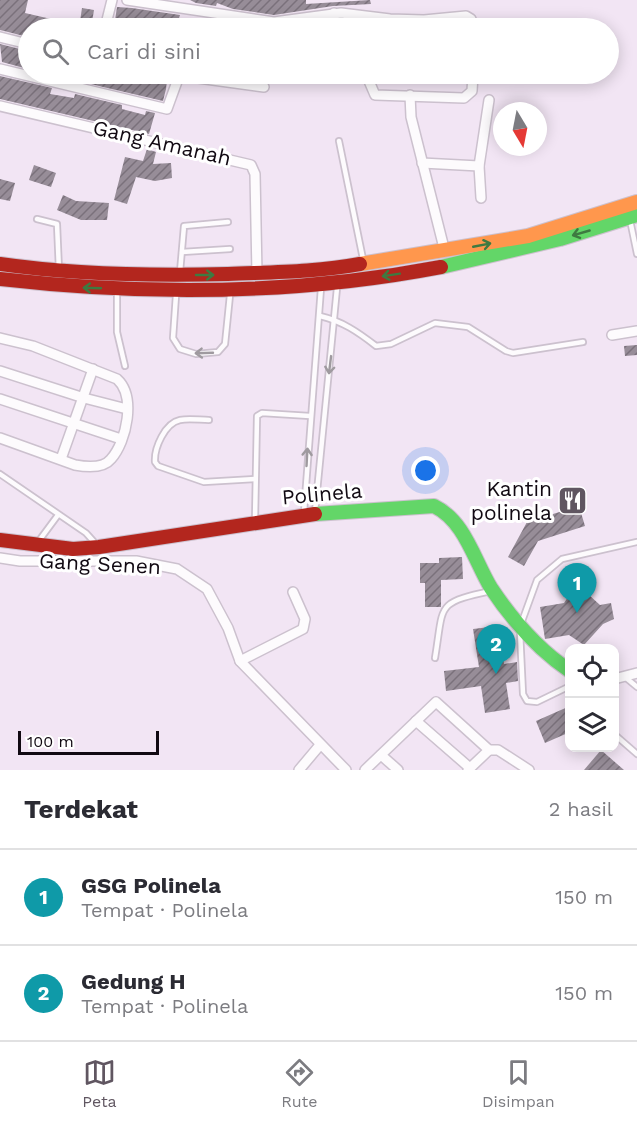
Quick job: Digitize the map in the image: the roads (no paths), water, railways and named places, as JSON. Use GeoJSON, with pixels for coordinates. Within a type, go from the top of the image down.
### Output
{"type":"FeatureCollection","features":[{"type":"Feature","properties":{"kind":"main road"},"geometry":{"type":"LineString","coordinates":[[0,264],[60,273],[229,275],[319,271],[445,252],[528,236],[637,202]]}},
{"type":"Feature","properties":{"kind":"main road"},"geometry":{"type":"LineString","coordinates":[[0,279],[58,287],[176,291],[338,284],[446,266],[530,248],[633,216]]}},
{"type":"Feature","properties":{"kind":"main road","name":"Polinela"},"geometry":{"type":"LineString","coordinates":[[0,540],[73,549],[99,547],[309,515],[434,506],[455,523],[494,590],[520,627],[538,648],[565,667]]}},
{"type":"Feature","properties":{"kind":"street"},"geometry":{"type":"LineString","coordinates":[[108,18],[112,0]]}},
{"type":"Feature","properties":{"kind":"street"},"geometry":{"type":"LineString","coordinates":[[128,0],[198,4],[257,18]]}},
{"type":"Feature","properties":{"kind":"street"},"geometry":{"type":"LineString","coordinates":[[301,18],[334,13],[398,18]]}},
{"type":"Feature","properties":{"kind":"street"},"geometry":{"type":"LineString","coordinates":[[329,18],[334,13]]}},
{"type":"Feature","properties":{"kind":"street"},"geometry":{"type":"LineString","coordinates":[[441,18],[466,15],[470,18]]}},
{"type":"Feature","properties":{"kind":"street"},"geometry":{"type":"LineString","coordinates":[[0,37],[18,42]]}},
{"type":"Feature","properties":{"kind":"street"},"geometry":{"type":"LineString","coordinates":[[0,69],[18,73]]}},
{"type":"Feature","properties":{"kind":"street"},"geometry":{"type":"LineString","coordinates":[[63,84],[167,109],[172,84]]}},
{"type":"Feature","properties":{"kind":"street"},"geometry":{"type":"LineString","coordinates":[[242,84],[264,87]]}},
{"type":"Feature","properties":{"kind":"street"},"geometry":{"type":"LineString","coordinates":[[370,84],[375,95],[467,97],[472,91],[472,84]]}},
{"type":"Feature","properties":{"kind":"street"},"geometry":{"type":"LineString","coordinates":[[410,95],[411,117],[445,252]]}},
{"type":"Feature","properties":{"kind":"street"},"geometry":{"type":"LineString","coordinates":[[481,198],[479,166],[489,100]]}},
{"type":"Feature","properties":{"kind":"street","name":"Gang Amanah"},"geometry":{"type":"LineString","coordinates":[[0,106],[251,165],[255,174],[257,274]]}},
{"type":"Feature","properties":{"kind":"street"},"geometry":{"type":"LineString","coordinates":[[422,163],[479,166]]}},
{"type":"Feature","properties":{"kind":"street"},"geometry":{"type":"LineString","coordinates":[[612,335],[637,331]]}},
{"type":"Feature","properties":{"kind":"street"},"geometry":{"type":"LineString","coordinates":[[0,338],[33,346],[117,379],[128,394],[121,439],[111,460],[104,464],[85,466],[0,438]]}},
{"type":"Feature","properties":{"kind":"street"},"geometry":{"type":"LineString","coordinates":[[61,459],[93,369]]}},
{"type":"Feature","properties":{"kind":"street"},"geometry":{"type":"LineString","coordinates":[[0,371],[127,409]]}},
{"type":"Feature","properties":{"kind":"street"},"geometry":{"type":"LineString","coordinates":[[0,399],[121,439]]}},
{"type":"Feature","properties":{"kind":"street","name":"Gang Senen"},"geometry":{"type":"LineString","coordinates":[[0,558],[32,561],[136,561],[177,568],[207,589],[228,628],[240,661],[346,770]]}},
{"type":"Feature","properties":{"kind":"street"},"geometry":{"type":"LineString","coordinates":[[240,661],[303,629],[305,619],[293,592]]}},
{"type":"Feature","properties":{"kind":"street"},"geometry":{"type":"LineString","coordinates":[[619,678],[637,673]]}},
{"type":"Feature","properties":{"kind":"street"},"geometry":{"type":"LineString","coordinates":[[366,770],[436,702],[489,750],[498,750],[529,770]]}},
{"type":"Feature","properties":{"kind":"street"},"geometry":{"type":"LineString","coordinates":[[416,721],[469,769],[489,750]]}},
{"type":"Feature","properties":{"kind":"street"},"geometry":{"type":"LineString","coordinates":[[299,770],[320,745]]}},
{"type":"Feature","properties":{"kind":"street"},"geometry":{"type":"LineString","coordinates":[[381,755],[398,770]]}},
{"type":"Feature","properties":{"kind":"lane"},"geometry":{"type":"LineString","coordinates":[[339,141],[364,265]]}},
{"type":"Feature","properties":{"kind":"lane"},"geometry":{"type":"LineString","coordinates":[[633,216],[637,254]]}},
{"type":"Feature","properties":{"kind":"lane"},"geometry":{"type":"LineString","coordinates":[[37,219],[57,224],[60,273]]}},
{"type":"Feature","properties":{"kind":"lane"},"geometry":{"type":"LineString","coordinates":[[228,222],[184,226],[180,275],[172,312],[173,338],[177,346],[186,352],[207,354],[218,352],[225,344],[231,309],[229,275]]}},
{"type":"Feature","properties":{"kind":"lane"},"geometry":{"type":"LineString","coordinates":[[182,252],[230,249]]}},
{"type":"Feature","properties":{"kind":"lane"},"geometry":{"type":"LineString","coordinates":[[309,515],[336,320],[338,284]]}},
{"type":"Feature","properties":{"kind":"lane"},"geometry":{"type":"LineString","coordinates":[[309,515],[310,416],[321,285]]}},
{"type":"Feature","properties":{"kind":"lane"},"geometry":{"type":"LineString","coordinates":[[118,289],[115,313],[125,366]]}},
{"type":"Feature","properties":{"kind":"lane"},"geometry":{"type":"LineString","coordinates":[[320,316],[336,320],[357,331],[375,346],[391,344],[435,323],[468,327],[513,353],[583,342]]}},
{"type":"Feature","properties":{"kind":"lane"},"geometry":{"type":"LineString","coordinates":[[312,387],[327,389]]}},
{"type":"Feature","properties":{"kind":"lane"},"geometry":{"type":"LineString","coordinates":[[255,523],[257,416],[262,413],[310,416]]}},
{"type":"Feature","properties":{"kind":"lane"},"geometry":{"type":"LineString","coordinates":[[209,420],[182,419],[174,422],[160,441],[154,462],[158,466],[204,482],[255,479]]}},
{"type":"Feature","properties":{"kind":"lane"},"geometry":{"type":"LineString","coordinates":[[0,474],[86,533],[99,547]]}},
{"type":"Feature","properties":{"kind":"lane"},"geometry":{"type":"LineString","coordinates":[[36,545],[58,515]]}},
{"type":"Feature","properties":{"kind":"lane"},"geometry":{"type":"LineString","coordinates":[[565,688],[537,702],[527,701],[523,694],[520,627],[537,580],[550,567],[570,556],[637,542]]}},
{"type":"Feature","properties":{"kind":"lane"},"geometry":{"type":"LineString","coordinates":[[435,658],[443,610],[448,603],[494,590]]}},
{"type":"Feature","properties":{"kind":"lane"},"geometry":{"type":"LineString","coordinates":[[625,677],[637,687]]}},
{"type":"Feature","properties":{"kind":"lane"},"geometry":{"type":"LineString","coordinates":[[619,738],[637,754]]}},
{"type":"Feature","properties":{"kind":"place","name":"Kantin polinela"},"geometry":{"type":"Point","coordinates":[573,501]}},
{"type":"Feature","properties":{"kind":"place","name":"GSG Polinela"},"geometry":{"type":"Point","coordinates":[577,613]}},
{"type":"Feature","properties":{"kind":"place","name":"Gedung H"},"geometry":{"type":"Point","coordinates":[496,674]}}]}
